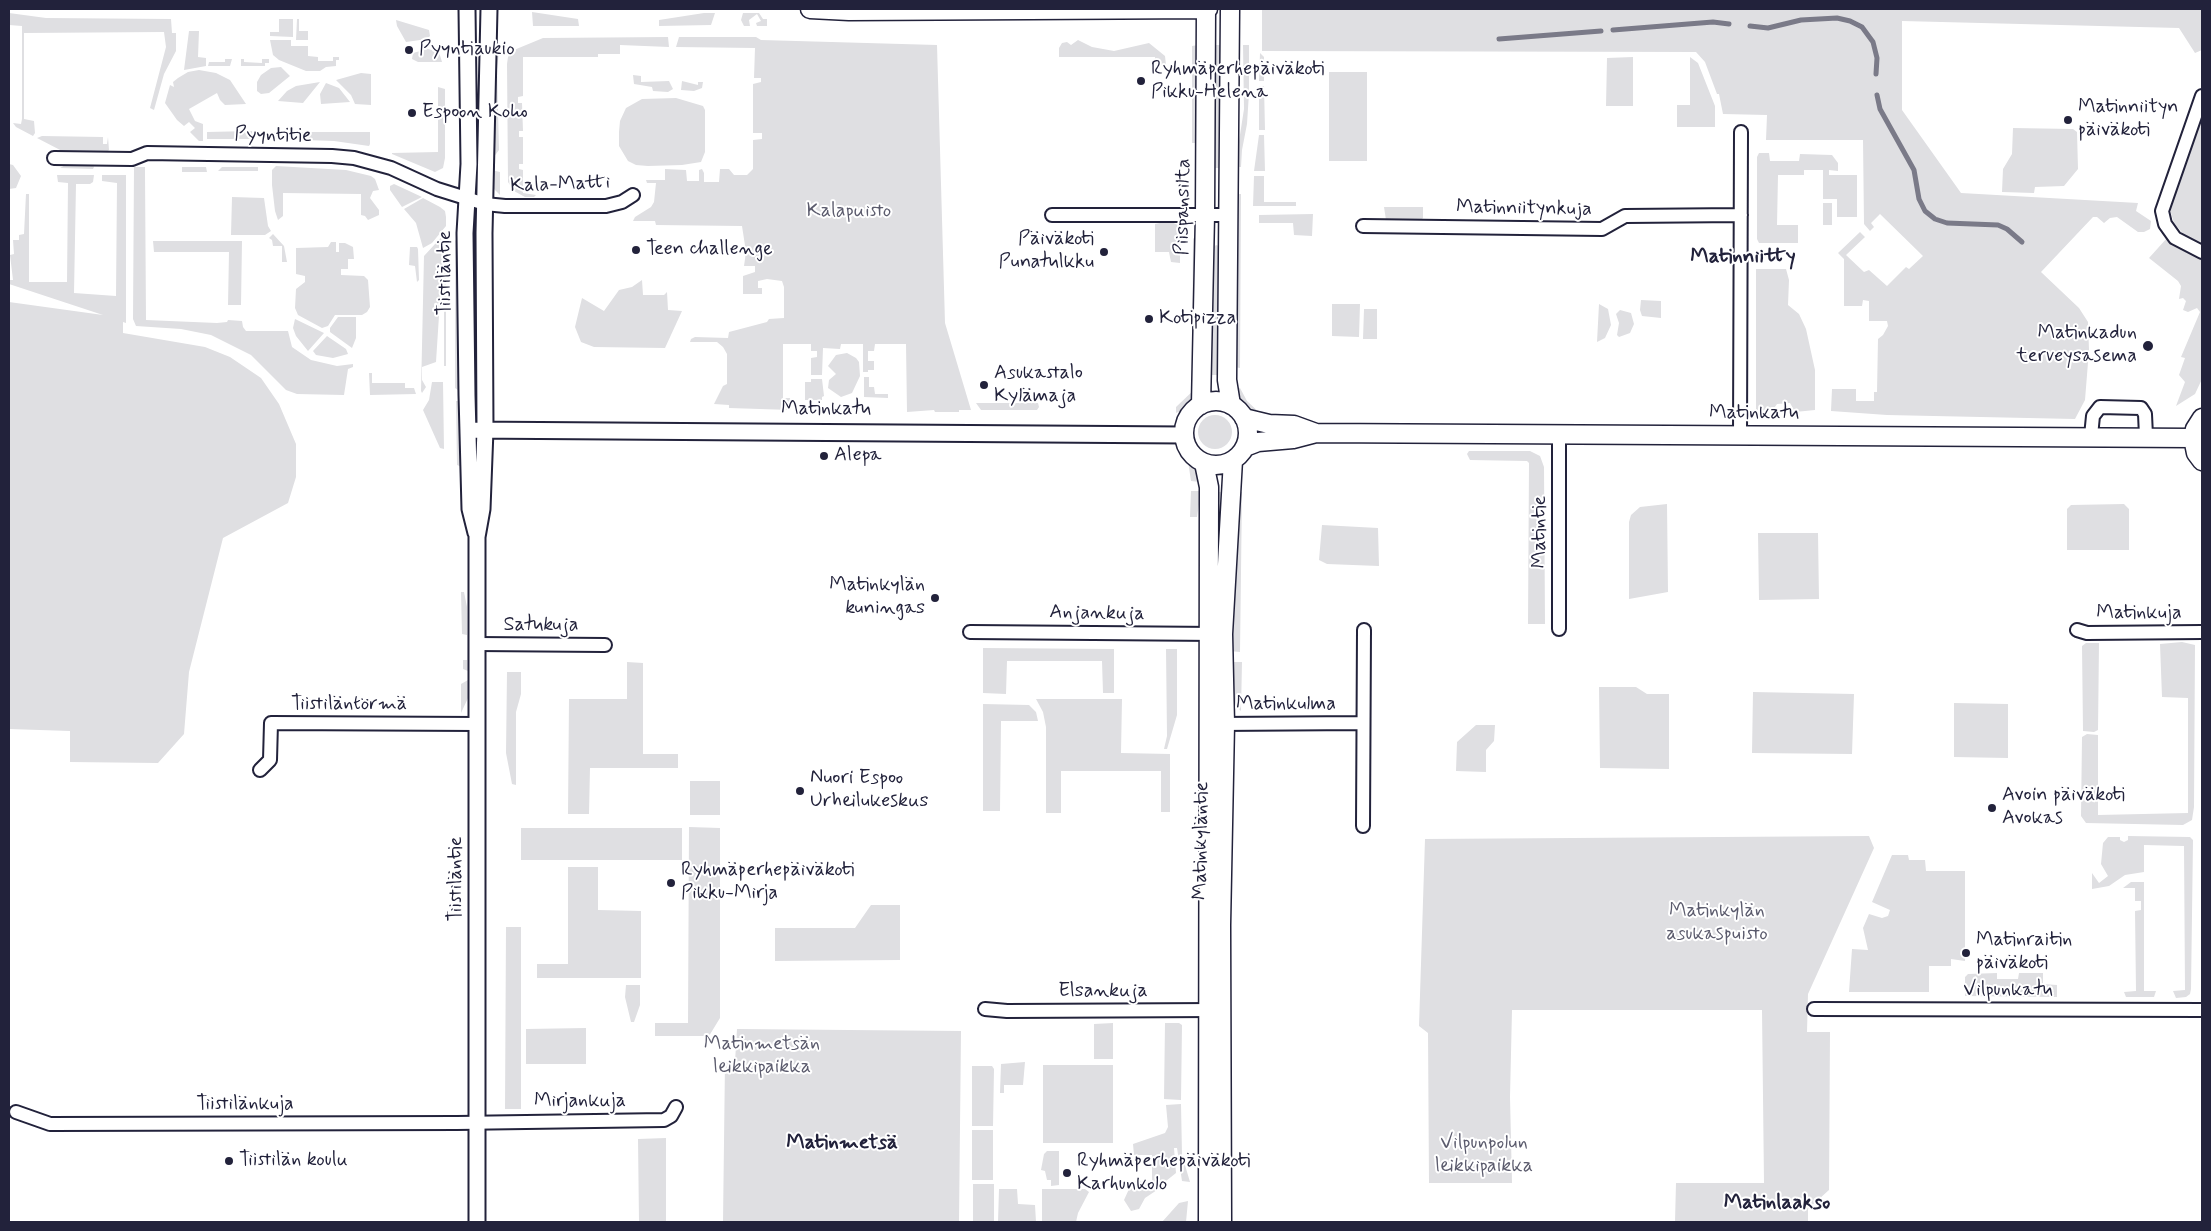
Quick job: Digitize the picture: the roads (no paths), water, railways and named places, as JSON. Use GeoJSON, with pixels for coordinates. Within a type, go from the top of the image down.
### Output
{"type":"FeatureCollection","features":[{"type":"Feature","properties":{"kind":"main road"},"geometry":{"type":"LineString","coordinates":[[810,9],[849,11],[1207,9]]}},
{"type":"Feature","properties":{"kind":"main road","name":"Piispansilta"},"geometry":{"type":"LineString","coordinates":[[1201,405],[1207,9]]}},
{"type":"Feature","properties":{"kind":"main road"},"geometry":{"type":"LineString","coordinates":[[1230,9],[1227,380],[1230,405]]}},
{"type":"Feature","properties":{"kind":"main road"},"geometry":{"type":"LineString","coordinates":[[1212,401],[1230,405],[1244,418],[1248,433],[1245,447],[1233,460],[1218,465],[1204,463],[1192,454],[1184,435],[1188,417],[1201,405],[1212,401]]}},
{"type":"Feature","properties":{"kind":"main road","name":"Matinkatu"},"geometry":{"type":"LineString","coordinates":[[1244,418],[1269,424],[1294,426],[1316,433]]}},
{"type":"Feature","properties":{"kind":"main road"},"geometry":{"type":"LineString","coordinates":[[2202,418],[2195,429],[2193,438],[2196,453],[2202,461]]}},
{"type":"Feature","properties":{"kind":"main road","name":"Matinkatu"},"geometry":{"type":"LineString","coordinates":[[1245,447],[1258,442],[1293,439],[1316,433],[2146,436],[2193,438]]}},
{"type":"Feature","properties":{"kind":"main road","name":"Matinkyläntie"},"geometry":{"type":"LineString","coordinates":[[1216,634],[1233,460]]}},
{"type":"Feature","properties":{"kind":"main road","name":"Matinkyläntie"},"geometry":{"type":"LineString","coordinates":[[1204,463],[1209,487],[1216,634],[1217,724],[1214,1010],[1208,1222]]}},
{"type":"Feature","properties":{"kind":"main road","name":"Matinkyläntie"},"geometry":{"type":"LineString","coordinates":[[1214,1010],[1222,1222]]}},
{"type":"Feature","properties":{"kind":"street","name":"Tiistiläntie"},"geometry":{"type":"LineString","coordinates":[[467,9],[466,240],[468,430],[470,509],[477,537]]}},
{"type":"Feature","properties":{"kind":"street","name":"Tiistiläntie"},"geometry":{"type":"LineString","coordinates":[[476,1222],[477,537],[482,509],[485,430],[485,204],[489,9]]}},
{"type":"Feature","properties":{"kind":"street"},"geometry":{"type":"LineString","coordinates":[[2202,96],[2162,211],[2165,224],[2175,238],[2202,252]]}},
{"type":"Feature","properties":{"kind":"street"},"geometry":{"type":"LineString","coordinates":[[1740,435],[1741,132]]}},
{"type":"Feature","properties":{"kind":"street","name":"Pyyntitie"},"geometry":{"type":"LineString","coordinates":[[54,158],[132,159],[147,153],[354,158],[391,168],[437,189],[485,204]]}},
{"type":"Feature","properties":{"kind":"street","name":"Kala-Matti"},"geometry":{"type":"LineString","coordinates":[[485,204],[505,206],[606,206],[622,202],[633,195]]}},
{"type":"Feature","properties":{"kind":"street"},"geometry":{"type":"LineString","coordinates":[[1052,215],[1228,215]]}},
{"type":"Feature","properties":{"kind":"street","name":"Matinniitynkuja"},"geometry":{"type":"LineString","coordinates":[[1364,226],[1602,229],[1625,216],[1741,215]]}},
{"type":"Feature","properties":{"kind":"street"},"geometry":{"type":"LineString","coordinates":[[2091,436],[2092,416],[2100,407],[2141,408],[2146,414],[2146,436]]}},
{"type":"Feature","properties":{"kind":"street","name":"Matinkatu"},"geometry":{"type":"LineString","coordinates":[[468,430],[1184,435]]}},
{"type":"Feature","properties":{"kind":"street","name":"Matintie"},"geometry":{"type":"LineString","coordinates":[[1559,435],[1559,629]]}},
{"type":"Feature","properties":{"kind":"street","name":"Matinkulma"},"geometry":{"type":"LineString","coordinates":[[1363,826],[1364,630]]}},
{"type":"Feature","properties":{"kind":"street","name":"Matinkuja"},"geometry":{"type":"LineString","coordinates":[[2077,630],[2087,633],[2202,632]]}},
{"type":"Feature","properties":{"kind":"street","name":"Anjankuja"},"geometry":{"type":"LineString","coordinates":[[970,632],[1216,634]]}},
{"type":"Feature","properties":{"kind":"street","name":"Satukuja"},"geometry":{"type":"LineString","coordinates":[[477,644],[605,645]]}},
{"type":"Feature","properties":{"kind":"street","name":"Tiistiläntörmä"},"geometry":{"type":"LineString","coordinates":[[260,770],[270,760],[271,723],[478,724]]}},
{"type":"Feature","properties":{"kind":"street","name":"Matinkulma"},"geometry":{"type":"LineString","coordinates":[[1217,724],[1363,723]]}},
{"type":"Feature","properties":{"kind":"street","name":"Elsankuja"},"geometry":{"type":"LineString","coordinates":[[985,1009],[1007,1011],[1214,1010]]}},
{"type":"Feature","properties":{"kind":"street","name":"Vilpunkatu"},"geometry":{"type":"LineString","coordinates":[[1814,1010],[2202,1010]]}},
{"type":"Feature","properties":{"kind":"street","name":"Mirjankuja"},"geometry":{"type":"LineString","coordinates":[[477,1121],[664,1120],[671,1116],[676,1107]]}},
{"type":"Feature","properties":{"kind":"street","name":"Tiistilänkuja"},"geometry":{"type":"LineString","coordinates":[[16,1112],[50,1124],[477,1121]]}},
{"type":"Feature","properties":{"kind":"waterway"},"geometry":{"type":"LineString","coordinates":[[1750,26],[1768,28],[1801,20],[1837,18],[1850,21],[1862,27],[1873,42],[1877,58],[1876,74]]}},
{"type":"Feature","properties":{"kind":"waterway"},"geometry":{"type":"LineString","coordinates":[[1613,30],[1713,22],[1729,24]]}},
{"type":"Feature","properties":{"kind":"waterway"},"geometry":{"type":"LineString","coordinates":[[1499,39],[1601,31]]}},
{"type":"Feature","properties":{"kind":"waterway"},"geometry":{"type":"LineString","coordinates":[[1877,95],[1880,109],[1914,170],[1919,199],[1925,211],[1935,219],[1947,223],[1998,225],[2007,229],[2022,242]]}},
{"type":"Feature","properties":{"kind":"place","name":"Pyyntiaukio"},"geometry":{"type":"Point","coordinates":[409,50]}},
{"type":"Feature","properties":{"kind":"place","name":"Ryhmäperhepäiväkoti Pikku-Helena"},"geometry":{"type":"Point","coordinates":[1141,81]}},
{"type":"Feature","properties":{"kind":"place","name":"Espoon Koho"},"geometry":{"type":"Point","coordinates":[412,113]}},
{"type":"Feature","properties":{"kind":"place","name":"Matinniityn päiväkoti"},"geometry":{"type":"Point","coordinates":[2068,120]}},
{"type":"Feature","properties":{"kind":"place","name":"Teen challenge"},"geometry":{"type":"Point","coordinates":[636,250]}},
{"type":"Feature","properties":{"kind":"place","name":"Päiväkoti Punatulkku"},"geometry":{"type":"Point","coordinates":[1104,252]}},
{"type":"Feature","properties":{"kind":"place","name":"Kotipizza"},"geometry":{"type":"Point","coordinates":[1149,319]}},
{"type":"Feature","properties":{"kind":"place","name":"Matinkadun terveysasema"},"geometry":{"type":"Point","coordinates":[2148,346]}},
{"type":"Feature","properties":{"kind":"place","name":"Asukastalo Kylämaja"},"geometry":{"type":"Point","coordinates":[984,385]}},
{"type":"Feature","properties":{"kind":"place","name":"Alepa"},"geometry":{"type":"Point","coordinates":[824,456]}},
{"type":"Feature","properties":{"kind":"place","name":"Matinkylän kuningas"},"geometry":{"type":"Point","coordinates":[935,598]}},
{"type":"Feature","properties":{"kind":"place","name":"Nuori Espoo Urheilukeskus"},"geometry":{"type":"Point","coordinates":[800,791]}},
{"type":"Feature","properties":{"kind":"place","name":"Avoin päiväkoti Avokas"},"geometry":{"type":"Point","coordinates":[1992,808]}},
{"type":"Feature","properties":{"kind":"place","name":"Ryhmäperhepäiväkoti Pikku-Mirja"},"geometry":{"type":"Point","coordinates":[671,883]}},
{"type":"Feature","properties":{"kind":"place","name":"Matinraitin päiväkoti"},"geometry":{"type":"Point","coordinates":[1966,953]}},
{"type":"Feature","properties":{"kind":"place","name":"Tiistilän koulu"},"geometry":{"type":"Point","coordinates":[229,1161]}},
{"type":"Feature","properties":{"kind":"place","name":"Ryhmäperhepäiväkoti Karhunkolo"},"geometry":{"type":"Point","coordinates":[1067,1173]}},
{"type":"Feature","properties":{"kind":"district","name":"Matinniitty"},"geometry":{"type":"Point","coordinates":[1743,258]}},
{"type":"Feature","properties":{"kind":"district","name":"Matinmetsä"},"geometry":{"type":"Point","coordinates":[842,1144]}},
{"type":"Feature","properties":{"kind":"district","name":"Matinlaakso"},"geometry":{"type":"Point","coordinates":[1777,1204]}},
{"type":"Feature","properties":{"kind":"park label","name":"Kalapuisto"},"geometry":{"type":"Point","coordinates":[849,212]}},
{"type":"Feature","properties":{"kind":"park label","name":"Matinkylän asukaspuisto"},"geometry":{"type":"Point","coordinates":[1717,924]}},
{"type":"Feature","properties":{"kind":"park label","name":"Matinmetsän leikkipaikka"},"geometry":{"type":"Point","coordinates":[762,1056]}},
{"type":"Feature","properties":{"kind":"park label","name":"Vilpunpolun leikkipaikka"},"geometry":{"type":"Point","coordinates":[1484,1156]}}]}
